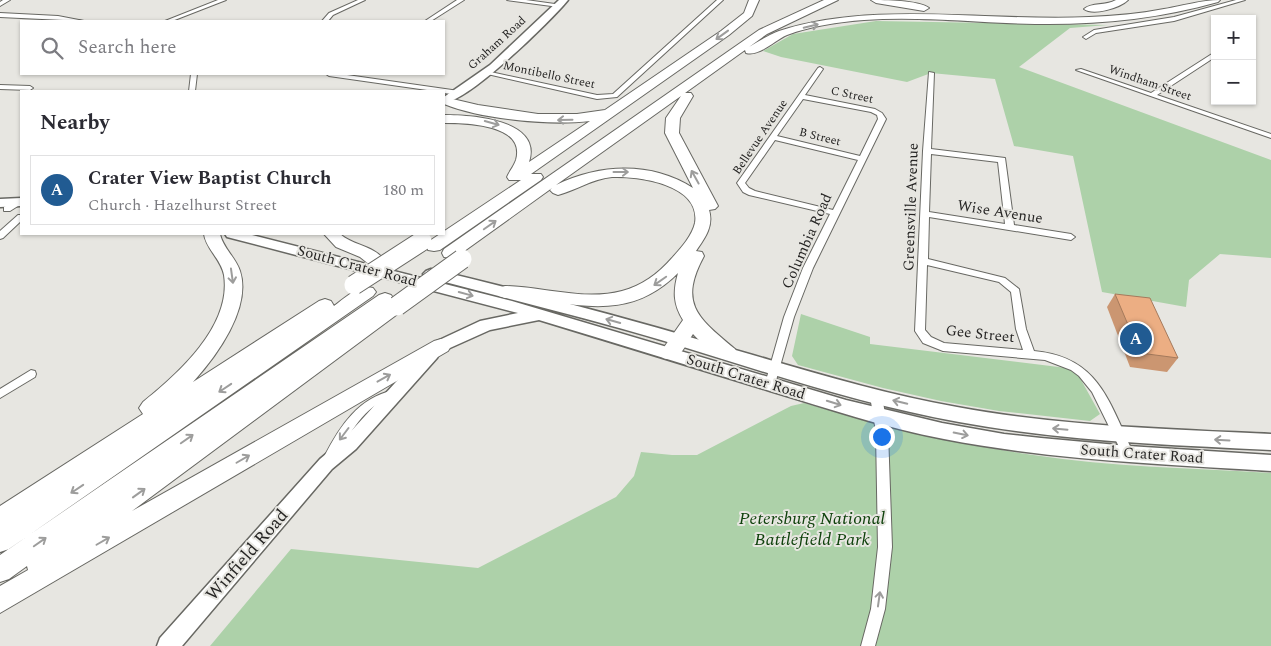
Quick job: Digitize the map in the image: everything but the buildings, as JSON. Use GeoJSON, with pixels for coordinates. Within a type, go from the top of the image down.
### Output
{"type":"FeatureCollection","features":[{"type":"Feature","properties":{"kind":"highway"},"geometry":{"type":"LineString","coordinates":[[445,225],[642,92],[744,19],[752,8],[754,0]]}},
{"type":"Feature","properties":{"kind":"highway"},"geometry":{"type":"LineString","coordinates":[[445,230],[765,21],[786,9],[808,0]]}},
{"type":"Feature","properties":{"kind":"highway"},"geometry":{"type":"LineString","coordinates":[[876,0],[951,11],[1058,16],[1132,11],[1180,0]]}},
{"type":"Feature","properties":{"kind":"highway"},"geometry":{"type":"LineString","coordinates":[[903,0],[934,4]]}},
{"type":"Feature","properties":{"kind":"highway"},"geometry":{"type":"LineString","coordinates":[[965,7],[1023,10],[1082,10],[1112,6],[1123,0]]}},
{"type":"Feature","properties":{"kind":"highway"},"geometry":{"type":"LineString","coordinates":[[750,50],[789,31],[847,19],[896,17],[1020,21],[1092,20],[1158,14],[1215,0]]}},
{"type":"Feature","properties":{"kind":"highway"},"geometry":{"type":"LineString","coordinates":[[765,21],[825,1]]}},
{"type":"Feature","properties":{"kind":"highway"},"geometry":{"type":"LineString","coordinates":[[2,518],[376,295],[456,256],[558,190],[770,34],[825,1]]}},
{"type":"Feature","properties":{"kind":"highway"},"geometry":{"type":"LineString","coordinates":[[456,256],[763,32],[825,1]]}},
{"type":"Feature","properties":{"kind":"highway"},"geometry":{"type":"LineString","coordinates":[[642,92],[729,45]]}},
{"type":"Feature","properties":{"kind":"highway"},"geometry":{"type":"LineString","coordinates":[[687,96],[673,118],[672,133],[676,144],[705,196],[713,217],[710,233],[688,268],[682,286],[685,304],[693,320],[706,335],[728,354]]}},
{"type":"Feature","properties":{"kind":"highway"},"geometry":{"type":"LineString","coordinates":[[445,100],[469,107],[552,120],[576,120],[613,112]]}},
{"type":"Feature","properties":{"kind":"highway"},"geometry":{"type":"LineString","coordinates":[[445,119],[469,119],[489,122],[506,128],[518,136],[523,143],[525,156],[520,168],[510,182]]}},
{"type":"Feature","properties":{"kind":"highway"},"geometry":{"type":"LineString","coordinates":[[505,292],[527,291],[583,302],[611,300],[639,292],[670,274],[700,233],[703,225],[700,207],[692,196],[677,185],[650,175],[625,172],[599,174],[582,178],[558,190]]}},
{"type":"Feature","properties":{"kind":"highway"},"geometry":{"type":"LineString","coordinates":[[2,518],[161,400],[202,358],[224,322],[233,291],[233,277],[230,265],[225,254],[213,241],[212,235]]}},
{"type":"Feature","properties":{"kind":"highway"},"geometry":{"type":"LineString","coordinates":[[333,235],[341,243],[369,253],[376,261]]}},
{"type":"Feature","properties":{"kind":"highway"},"geometry":{"type":"LineString","coordinates":[[0,594],[376,295],[429,240]]}},
{"type":"Feature","properties":{"kind":"highway"},"geometry":{"type":"LineString","coordinates":[[0,541],[376,295]]}},
{"type":"Feature","properties":{"kind":"highway"},"geometry":{"type":"LineString","coordinates":[[0,570],[376,295]]}},
{"type":"Feature","properties":{"kind":"highway"},"geometry":{"type":"LineString","coordinates":[[674,346],[693,320]]}},
{"type":"Feature","properties":{"kind":"highway"},"geometry":{"type":"LineString","coordinates":[[0,600],[441,346]]}},
{"type":"Feature","properties":{"kind":"main road","name":"Graham Road"},"geometry":{"type":"LineString","coordinates":[[445,100],[459,93],[486,73],[562,3]]}},
{"type":"Feature","properties":{"kind":"main road","name":"South Crater Road"},"geometry":{"type":"LineString","coordinates":[[236,235],[542,315],[674,346],[728,354],[773,376],[876,396],[934,410],[1017,424],[1117,433],[1271,442]]}},
{"type":"Feature","properties":{"kind":"main road","name":"South Crater Road"},"geometry":{"type":"LineString","coordinates":[[276,235],[505,292],[773,376],[879,415],[942,431],[1004,442],[1128,454],[1271,463]]}},
{"type":"Feature","properties":{"kind":"main road","name":"Winfield Road"},"geometry":{"type":"LineString","coordinates":[[168,646],[326,464],[350,444],[394,394],[441,346],[486,325],[521,317],[542,315]]}},
{"type":"Feature","properties":{"kind":"street"},"geometry":{"type":"LineString","coordinates":[[0,4],[7,0]]}},
{"type":"Feature","properties":{"kind":"street"},"geometry":{"type":"LineString","coordinates":[[171,20],[223,0]]}},
{"type":"Feature","properties":{"kind":"street"},"geometry":{"type":"LineString","coordinates":[[326,20],[332,14],[362,0]]}},
{"type":"Feature","properties":{"kind":"street"},"geometry":{"type":"LineString","coordinates":[[430,20],[461,0]]}},
{"type":"Feature","properties":{"kind":"street"},"geometry":{"type":"LineString","coordinates":[[510,0],[562,3]]}},
{"type":"Feature","properties":{"kind":"street","name":"Montibello Street"},"geometry":{"type":"LineString","coordinates":[[486,73],[597,98],[615,96],[720,0]]}},
{"type":"Feature","properties":{"kind":"street"},"geometry":{"type":"LineString","coordinates":[[1086,38],[1094,32],[1174,19],[1242,0]]}},
{"type":"Feature","properties":{"kind":"street"},"geometry":{"type":"LineString","coordinates":[[0,15],[73,20]]}},
{"type":"Feature","properties":{"kind":"street"},"geometry":{"type":"LineString","coordinates":[[1152,95],[1211,57]]}},
{"type":"Feature","properties":{"kind":"street","name":"Bellevue Avenue"},"geometry":{"type":"LineString","coordinates":[[820,68],[741,183],[749,192],[835,213]]}},
{"type":"Feature","properties":{"kind":"street","name":"Windham Street"},"geometry":{"type":"LineString","coordinates":[[1079,70],[1271,136]]}},
{"type":"Feature","properties":{"kind":"street","name":"Greensville Avenue"},"geometry":{"type":"LineString","coordinates":[[928,340],[920,331],[930,73]]}},
{"type":"Feature","properties":{"kind":"street"},"geometry":{"type":"LineString","coordinates":[[192,90],[194,75]]}},
{"type":"Feature","properties":{"kind":"street"},"geometry":{"type":"LineString","coordinates":[[336,75],[438,90]]}},
{"type":"Feature","properties":{"kind":"street"},"geometry":{"type":"LineString","coordinates":[[0,87],[30,88]]}},
{"type":"Feature","properties":{"kind":"street"},"geometry":{"type":"LineString","coordinates":[[445,91],[459,93]]}},
{"type":"Feature","properties":{"kind":"street","name":"C Street"},"geometry":{"type":"LineString","coordinates":[[800,96],[876,112],[882,116],[876,130]]}},
{"type":"Feature","properties":{"kind":"street","name":"Columbia Road"},"geometry":{"type":"LineString","coordinates":[[773,376],[789,317],[808,268],[876,130]]}},
{"type":"Feature","properties":{"kind":"street","name":"B Street"},"geometry":{"type":"LineString","coordinates":[[773,137],[862,159]]}},
{"type":"Feature","properties":{"kind":"street"},"geometry":{"type":"LineString","coordinates":[[927,152],[961,154],[1002,160],[1010,227]]}},
{"type":"Feature","properties":{"kind":"street","name":"Wise Avenue"},"geometry":{"type":"LineString","coordinates":[[925,214],[1071,237]]}},
{"type":"Feature","properties":{"kind":"street"},"geometry":{"type":"LineString","coordinates":[[0,236],[20,218]]}},
{"type":"Feature","properties":{"kind":"street"},"geometry":{"type":"LineString","coordinates":[[923,261],[1008,283],[1016,290],[1021,329],[1030,354]]}},
{"type":"Feature","properties":{"kind":"street","name":"Gee Street"},"geometry":{"type":"LineString","coordinates":[[928,340],[942,347],[1030,354],[1058,359],[1070,364],[1089,379],[1128,454]]}},
{"type":"Feature","properties":{"kind":"street"},"geometry":{"type":"LineString","coordinates":[[0,394],[31,374]]}},
{"type":"Feature","properties":{"kind":"street"},"geometry":{"type":"LineString","coordinates":[[868,646],[878,610],[884,566],[882,432],[876,396]]}},
{"type":"Feature","properties":{"kind":"green space"},"geometry":{"type":"Polygon","coordinates":[[[876,21],[1108,25],[1070,28],[1019,67],[1271,160],[1271,258],[1220,254],[1189,280],[1186,307],[1102,292],[1073,156],[1014,146],[995,79],[931,73],[907,82],[781,57],[763,51],[793,34],[876,21]]]}},
{"type":"Feature","properties":{"kind":"green space"},"geometry":{"type":"Polygon","coordinates":[[[801,314],[870,337],[870,344],[1075,369],[1100,414],[1090,421],[999,411],[883,388],[798,365],[792,356],[801,314]]]}},
{"type":"Feature","properties":{"kind":"green space","name":"Petersburg National Battlefield Park"},"geometry":{"type":"Polygon","coordinates":[[[804,403],[918,433],[1033,455],[1122,465],[1271,473],[1271,646],[210,646],[291,549],[478,568],[616,497],[634,476],[641,452],[697,455],[791,406],[804,403]]]}},
{"type":"Feature","properties":{"kind":"place","name":"Crater View Baptist Church"},"geometry":{"type":"Point","coordinates":[1136,339]}}]}
